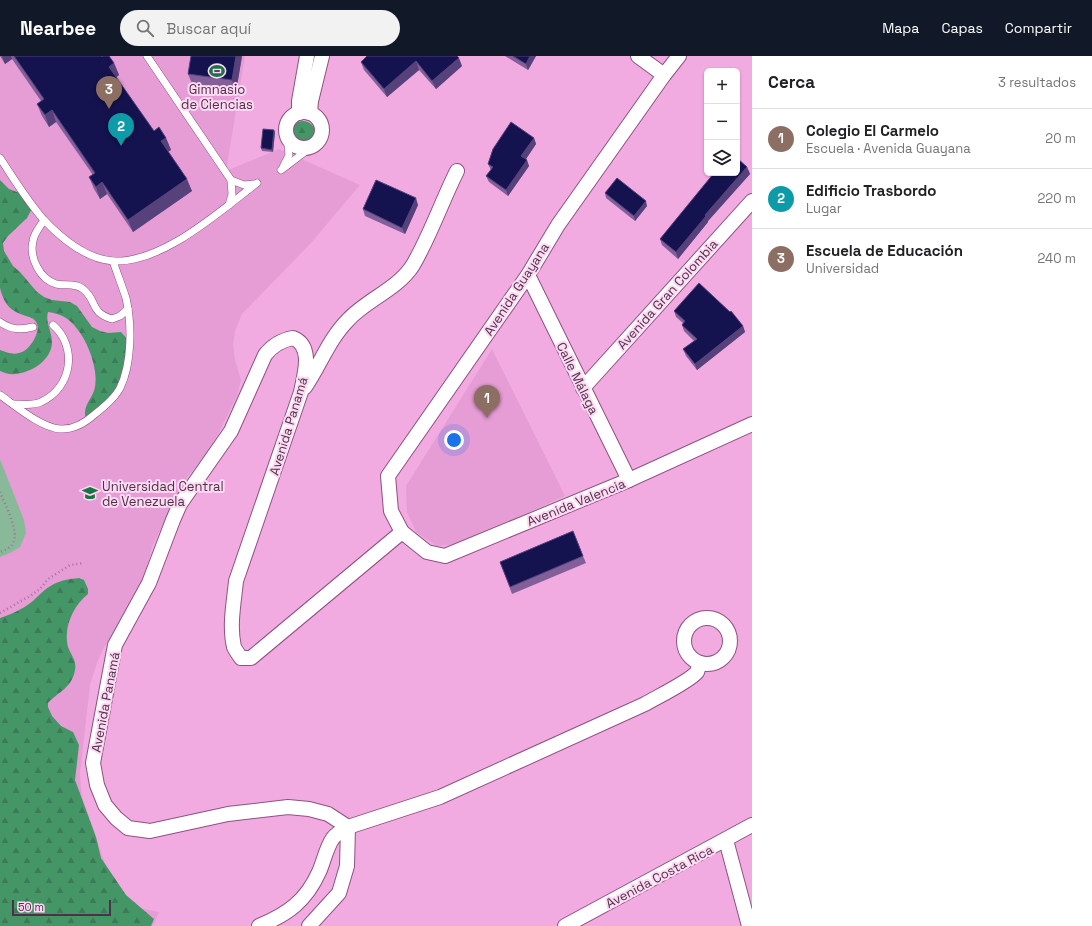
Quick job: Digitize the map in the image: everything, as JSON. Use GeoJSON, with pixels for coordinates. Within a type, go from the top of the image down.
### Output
{"type":"FeatureCollection","features":[{"type":"Feature","properties":{"kind":"street"},"geometry":{"type":"LineString","coordinates":[[304,113],[299,101],[307,56]]}},
{"type":"Feature","properties":{"kind":"street"},"geometry":{"type":"LineString","coordinates":[[304,113],[311,101],[322,56]]}},
{"type":"Feature","properties":{"kind":"street"},"geometry":{"type":"LineString","coordinates":[[638,56],[664,75]]}},
{"type":"Feature","properties":{"kind":"street","name":"Avenida Guayana"},"geometry":{"type":"LineString","coordinates":[[402,532],[392,510],[388,476],[528,275],[558,225],[679,56]]}},
{"type":"Feature","properties":{"kind":"street"},"geometry":{"type":"LineString","coordinates":[[304,113],[317,118],[322,127],[320,138],[314,145],[304,148],[298,147],[290,141],[287,136],[288,123],[293,116],[304,113]]}},
{"type":"Feature","properties":{"kind":"street"},"geometry":{"type":"LineString","coordinates":[[301,392],[312,377],[331,343],[348,320],[367,304],[385,293],[412,266],[457,171]]}},
{"type":"Feature","properties":{"kind":"street","name":"Avenida Gran Colombia"},"geometry":{"type":"LineString","coordinates":[[583,388],[752,201]]}},
{"type":"Feature","properties":{"kind":"street","name":"Calle Málaga"},"geometry":{"type":"LineString","coordinates":[[528,275],[629,480]]}},
{"type":"Feature","properties":{"kind":"street","name":"Avenida Panamá"},"geometry":{"type":"LineString","coordinates":[[348,827],[328,814],[309,808],[288,807],[228,814],[150,831],[128,828],[116,818],[105,805],[97,785],[93,762],[116,645],[149,583],[178,509],[231,431],[265,355],[273,346],[290,339],[296,339],[302,343],[306,355],[306,366],[301,392],[236,581],[232,632],[235,648],[241,658],[251,658],[402,532]]}},
{"type":"Feature","properties":{"kind":"street","name":"Avenida Valencia"},"geometry":{"type":"LineString","coordinates":[[402,532],[427,552],[445,556],[629,480],[752,424]]}},
{"type":"Feature","properties":{"kind":"street"},"geometry":{"type":"LineString","coordinates":[[259,926],[289,911],[304,897],[319,872],[334,837],[348,827],[440,798],[645,704],[692,676],[697,671],[700,663]]}},
{"type":"Feature","properties":{"kind":"street","name":"Avenida Costa Rica"},"geometry":{"type":"LineString","coordinates":[[565,926],[752,825]]}},
{"type":"Feature","properties":{"kind":"street"},"geometry":{"type":"LineString","coordinates":[[309,926],[339,894],[347,866],[348,827]]}},
{"type":"Feature","properties":{"kind":"street"},"geometry":{"type":"LineString","coordinates":[[726,840],[749,926]]}},
{"type":"Feature","properties":{"kind":"lane"},"geometry":{"type":"LineString","coordinates":[[147,56],[231,180],[232,194],[229,205]]}},
{"type":"Feature","properties":{"kind":"lane"},"geometry":{"type":"LineString","coordinates":[[287,136],[289,154],[287,161],[281,170],[314,145]]}},
{"type":"Feature","properties":{"kind":"lane"},"geometry":{"type":"LineString","coordinates":[[0,158],[44,220],[80,250],[104,260],[113,261],[149,254],[169,246],[196,229],[257,183],[244,185],[231,180]]}},
{"type":"Feature","properties":{"kind":"lane"},"geometry":{"type":"LineString","coordinates":[[44,220],[35,234],[32,243],[34,261],[43,276],[49,281],[58,284],[74,285],[82,288],[88,294],[96,310],[104,316],[112,319],[120,316],[128,309]]}},
{"type":"Feature","properties":{"kind":"lane"},"geometry":{"type":"LineString","coordinates":[[0,395],[27,415],[59,429],[74,428],[87,421],[100,411],[119,389],[125,374],[129,341],[128,309],[113,261]]}},
{"type":"Feature","properties":{"kind":"lane"},"geometry":{"type":"LineString","coordinates":[[0,322],[8,327],[16,329],[33,326]]}},
{"type":"Feature","properties":{"kind":"lane"},"geometry":{"type":"LineString","coordinates":[[13,404],[32,404],[47,399],[59,388],[64,380],[69,364],[69,355],[64,338],[60,331],[53,325]]}},
{"type":"Feature","properties":{"kind":"path"},"geometry":{"type":"LineString","coordinates":[[0,492],[14,529],[15,538],[13,544],[0,552]]}},
{"type":"Feature","properties":{"kind":"path"},"geometry":{"type":"LineString","coordinates":[[0,612],[30,596],[40,589],[48,579],[70,565],[83,563]]}},
{"type":"Feature","properties":{"kind":"shaded area","name":"Universidad Central de Venezuela"},"geometry":{"type":"Polygon","coordinates":[[[0,56],[245,56],[226,171],[279,149],[360,185],[310,244],[242,314],[235,331],[233,345],[235,360],[241,380],[237,396],[217,436],[207,453],[188,476],[170,510],[152,547],[141,591],[117,631],[104,647],[90,685],[80,774],[82,797],[119,904],[159,912],[153,926],[0,926],[0,56]]]}},
{"type":"Feature","properties":{"kind":"shaded area"},"geometry":{"type":"Polygon","coordinates":[[[492,349],[565,496],[459,544],[437,546],[416,532],[407,512],[406,486],[492,349]]]}},
{"type":"Feature","properties":{"kind":"green space"},"geometry":{"type":"Polygon","coordinates":[[[303,121],[311,125],[315,133],[311,141],[303,145],[295,141],[291,133],[295,125],[303,121]]]}},
{"type":"Feature","properties":{"kind":"green space"},"geometry":{"type":"Polygon","coordinates":[[[0,180],[9,189],[25,195],[33,207],[27,218],[8,236],[3,243],[4,251],[13,266],[37,292],[44,297],[52,300],[70,302],[77,306],[92,327],[108,333],[121,332],[129,341],[119,389],[87,421],[85,411],[95,387],[95,369],[89,349],[79,331],[66,318],[48,312],[47,320],[52,342],[51,349],[45,360],[34,368],[21,373],[11,374],[0,371],[0,350],[15,354],[21,353],[27,349],[35,338],[38,329],[34,320],[16,312],[8,306],[0,288],[0,180]]]}},
{"type":"Feature","properties":{"kind":"green space"},"geometry":{"type":"Polygon","coordinates":[[[0,459],[24,520],[26,533],[20,547],[0,557],[0,459]]]}},
{"type":"Feature","properties":{"kind":"green space"},"geometry":{"type":"Polygon","coordinates":[[[79,578],[84,580],[88,589],[88,594],[74,611],[68,625],[68,647],[74,661],[75,670],[71,681],[48,703],[48,707],[52,716],[61,726],[73,732],[79,745],[75,780],[96,837],[101,858],[126,895],[154,919],[151,926],[0,926],[0,618],[13,613],[33,601],[44,590],[52,585],[69,579],[79,578]]]}},
{"type":"Feature","properties":{"kind":"building"},"geometry":{"type":"Polygon","coordinates":[[[14,56],[109,56],[114,63],[109,67],[154,131],[159,127],[166,138],[161,141],[187,179],[128,220],[102,182],[96,187],[89,177],[95,173],[52,110],[45,115],[37,104],[44,99],[14,56]]]}},
{"type":"Feature","properties":{"kind":"building"},"geometry":{"type":"Polygon","coordinates":[[[191,56],[236,56],[232,80],[188,74],[191,56]]]}},
{"type":"Feature","properties":{"kind":"building"},"geometry":{"type":"Polygon","coordinates":[[[367,56],[457,56],[459,58],[432,81],[416,61],[384,89],[361,62],[367,56]]]}},
{"type":"Feature","properties":{"kind":"building"},"geometry":{"type":"Polygon","coordinates":[[[513,56],[530,56],[526,64],[513,56]]]}},
{"type":"Feature","properties":{"kind":"building"},"geometry":{"type":"Polygon","coordinates":[[[511,122],[534,138],[521,156],[527,160],[506,190],[486,176],[493,167],[488,164],[493,149],[511,122]]]}},
{"type":"Feature","properties":{"kind":"building"},"geometry":{"type":"Polygon","coordinates":[[[263,129],[274,130],[272,150],[261,148],[263,129]]]}},
{"type":"Feature","properties":{"kind":"building"},"geometry":{"type":"Polygon","coordinates":[[[740,161],[747,167],[740,175],[740,161]]]}},
{"type":"Feature","properties":{"kind":"building"},"geometry":{"type":"Polygon","coordinates":[[[712,176],[739,176],[705,215],[706,216],[676,252],[660,239],[712,176]]]}},
{"type":"Feature","properties":{"kind":"building"},"geometry":{"type":"Polygon","coordinates":[[[617,178],[646,201],[634,216],[605,193],[617,178]]]}},
{"type":"Feature","properties":{"kind":"building"},"geometry":{"type":"Polygon","coordinates":[[[376,180],[416,198],[402,228],[363,209],[376,180]]]}},
{"type":"Feature","properties":{"kind":"building"},"geometry":{"type":"Polygon","coordinates":[[[699,283],[730,312],[731,311],[743,326],[695,364],[683,349],[697,339],[682,325],[685,321],[674,311],[699,283]]]}},
{"type":"Feature","properties":{"kind":"building"},"geometry":{"type":"Polygon","coordinates":[[[573,531],[583,556],[510,587],[500,562],[573,531]]]}},
{"type":"Feature","properties":{"kind":"place","name":"Gimnasio de Ciencias"},"geometry":{"type":"Point","coordinates":[217,71]}},
{"type":"Feature","properties":{"kind":"place","name":"Escuela de Educación"},"geometry":{"type":"Point","coordinates":[109,109]}},
{"type":"Feature","properties":{"kind":"place","name":"Edificio Trasbordo"},"geometry":{"type":"Point","coordinates":[121,146]}},
{"type":"Feature","properties":{"kind":"place","name":"Colegio El Carmelo"},"geometry":{"type":"Point","coordinates":[487,418]}},
{"type":"Feature","properties":{"kind":"place","name":"Universidad Central de Venezuela"},"geometry":{"type":"Point","coordinates":[90,493]}}]}
